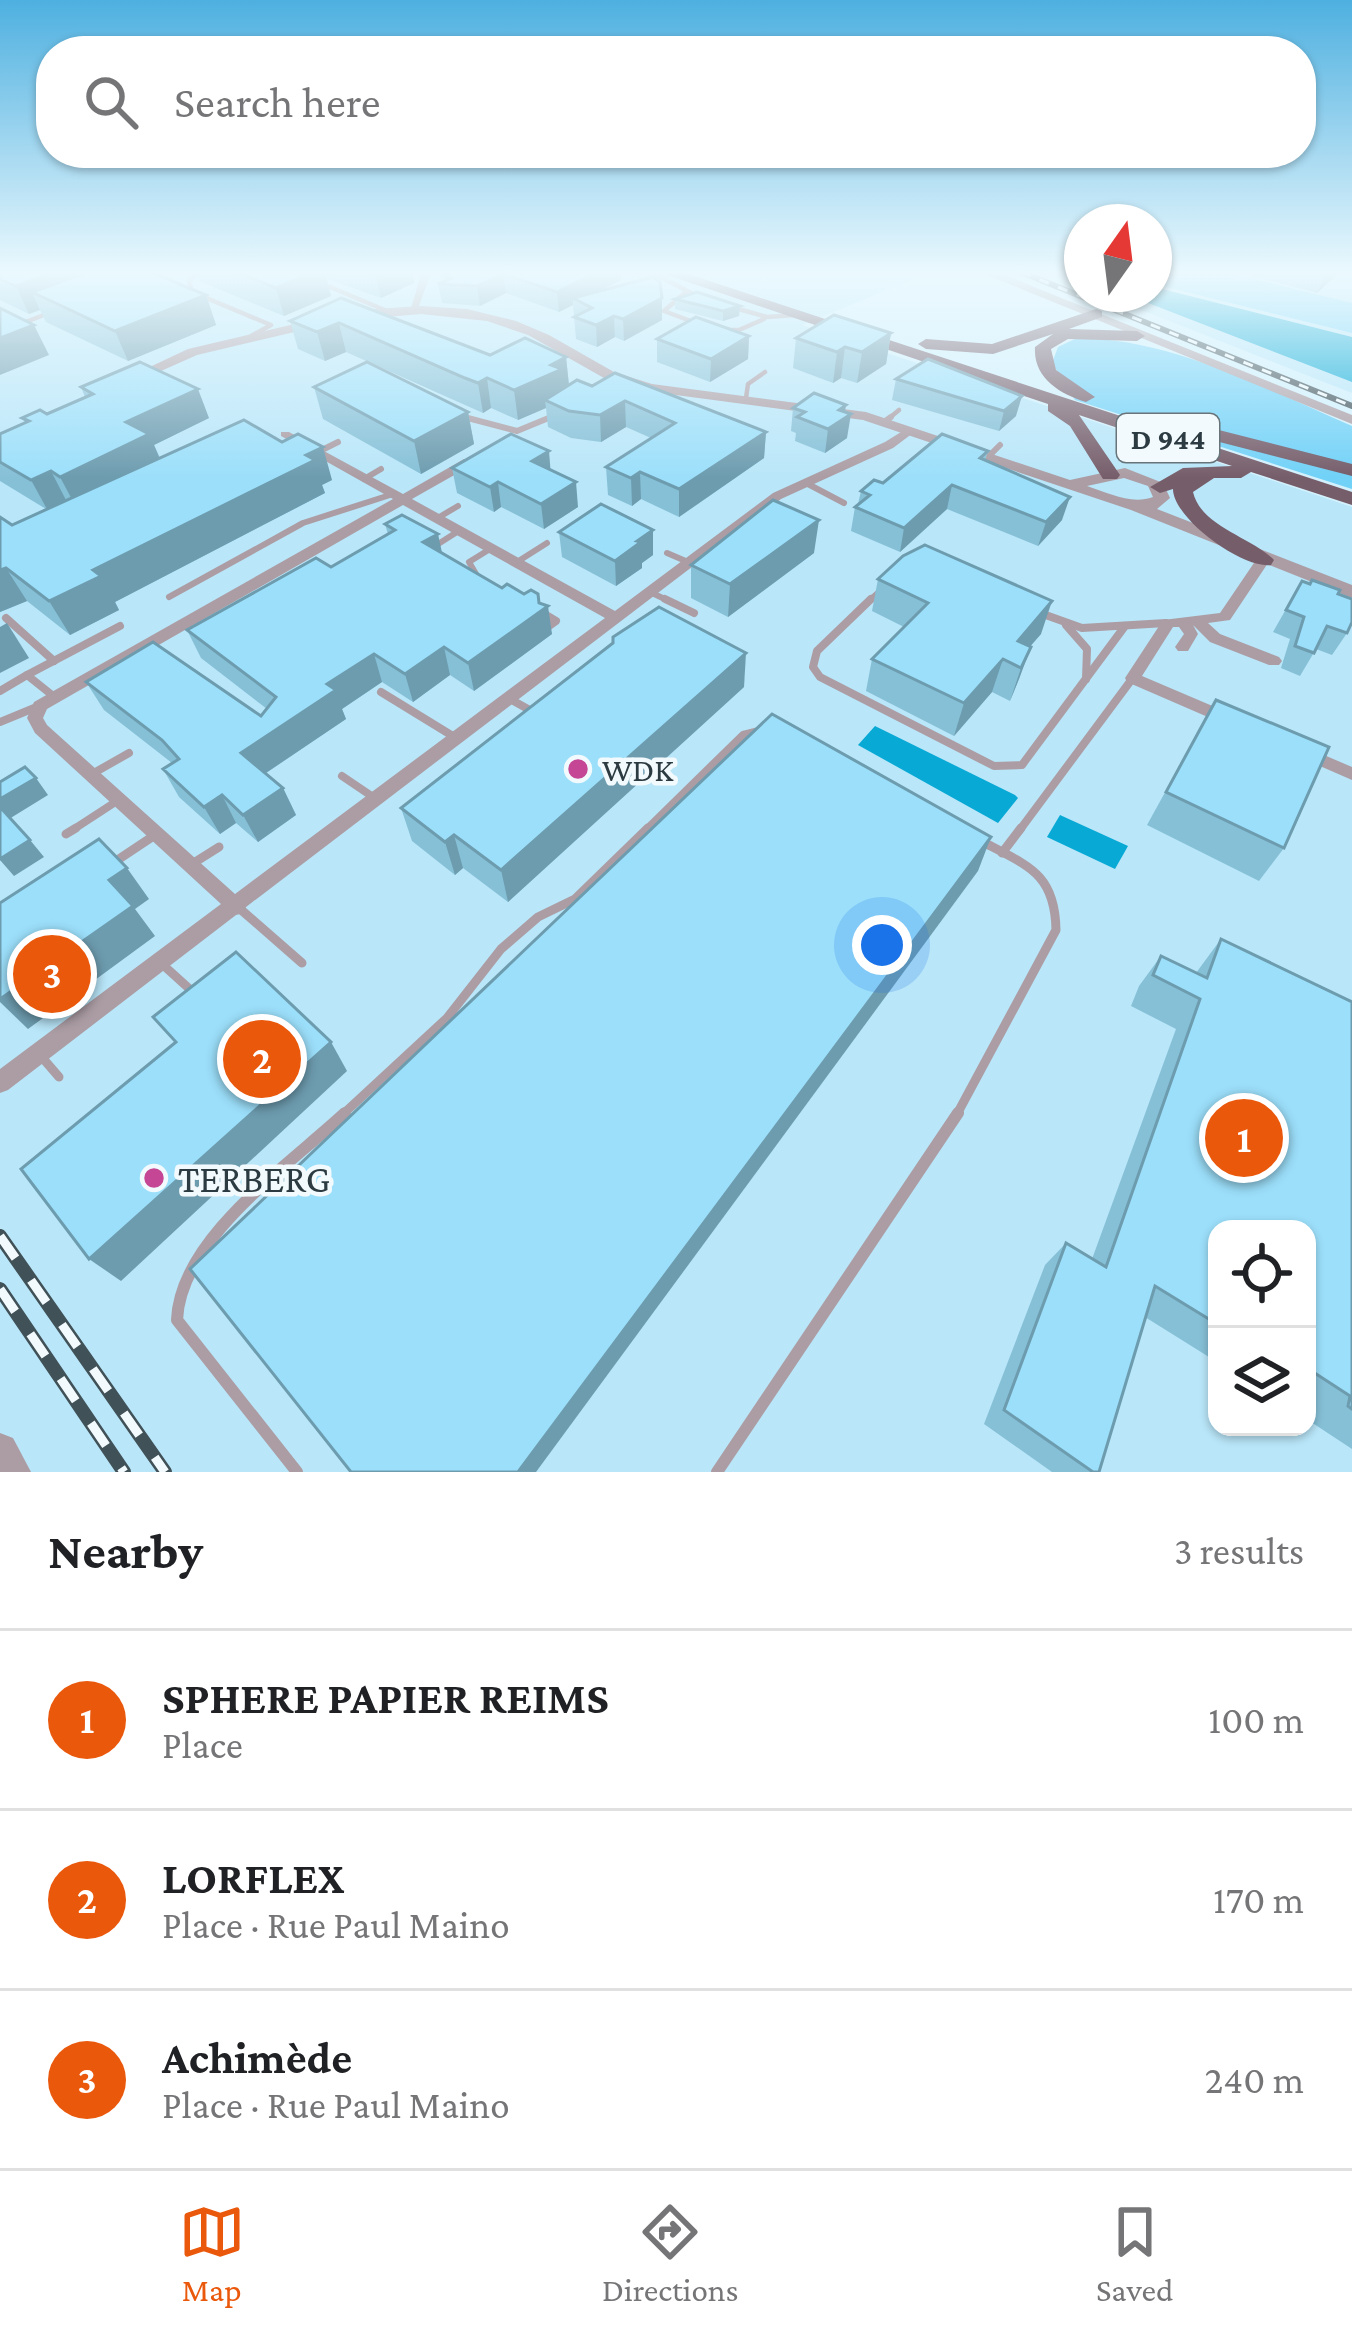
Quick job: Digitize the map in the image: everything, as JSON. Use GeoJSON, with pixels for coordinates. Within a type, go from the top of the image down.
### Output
{"type":"FeatureCollection","features":[{"type":"Feature","properties":{"kind":"main road","name":"D 944"},"geometry":{"type":"LineString","coordinates":[[874,341],[1352,500]]}},
{"type":"Feature","properties":{"kind":"main road","name":"D 944"},"geometry":{"type":"LineString","coordinates":[[904,341],[1086,398]]}},
{"type":"Feature","properties":{"kind":"main road"},"geometry":{"type":"LineString","coordinates":[[904,341],[994,349],[1026,341]]}},
{"type":"Feature","properties":{"kind":"main road"},"geometry":{"type":"LineString","coordinates":[[1050,341],[1043,347],[1043,365],[1086,398],[1352,470]]}},
{"type":"Feature","properties":{"kind":"main road"},"geometry":{"type":"LineString","coordinates":[[985,377],[1077,422],[1106,483]]}},
{"type":"Feature","properties":{"kind":"main road"},"geometry":{"type":"LineString","coordinates":[[1231,471],[1187,484],[1182,490],[1184,503],[1217,532],[1264,560]]}},
{"type":"Feature","properties":{"kind":"main road"},"geometry":{"type":"LineString","coordinates":[[1161,493],[1181,475],[1231,471],[1352,500]]}},
{"type":"Feature","properties":{"kind":"street"},"geometry":{"type":"LineString","coordinates":[[112,387],[193,352],[253,341]]}},
{"type":"Feature","properties":{"kind":"street"},"geometry":{"type":"LineString","coordinates":[[545,341],[606,379],[823,406],[1070,484],[1137,476],[1161,493],[1169,512],[1200,535]]}},
{"type":"Feature","properties":{"kind":"street"},"geometry":{"type":"LineString","coordinates":[[1152,341],[1196,355]]}},
{"type":"Feature","properties":{"kind":"street"},"geometry":{"type":"LineString","coordinates":[[1158,341],[1352,420]]}},
{"type":"Feature","properties":{"kind":"street"},"geometry":{"type":"LineString","coordinates":[[0,1082],[689,563],[806,483],[890,445],[908,431]]}},
{"type":"Feature","properties":{"kind":"street"},"geometry":{"type":"LineString","coordinates":[[285,434],[616,617]]}},
{"type":"Feature","properties":{"kind":"street"},"geometry":{"type":"LineString","coordinates":[[238,907],[41,729],[35,718],[46,700],[84,685],[218,612],[309,559],[395,498],[488,451]]}},
{"type":"Feature","properties":{"kind":"street"},"geometry":{"type":"LineString","coordinates":[[1106,483],[1135,506],[1200,535],[1352,592]]}},
{"type":"Feature","properties":{"kind":"street"},"geometry":{"type":"LineString","coordinates":[[1135,506],[1152,505],[1161,493]]}},
{"type":"Feature","properties":{"kind":"street"},"geometry":{"type":"LineString","coordinates":[[1238,724],[1133,678],[1190,622],[1234,609],[1264,560]]}},
{"type":"Feature","properties":{"kind":"street"},"geometry":{"type":"LineString","coordinates":[[1183,647],[1191,634],[1190,622]]}},
{"type":"Feature","properties":{"kind":"street"},"geometry":{"type":"LineString","coordinates":[[1190,622],[1215,638],[1276,657]]}},
{"type":"Feature","properties":{"kind":"street"},"geometry":{"type":"LineString","coordinates":[[1280,742],[1352,773]]}},
{"type":"Feature","properties":{"kind":"street"},"geometry":{"type":"LineString","coordinates":[[0,1451],[13,1472]]}},
{"type":"Feature","properties":{"kind":"lane"},"geometry":{"type":"LineString","coordinates":[[238,345],[245,341]]}},
{"type":"Feature","properties":{"kind":"lane"},"geometry":{"type":"LineString","coordinates":[[746,398],[748,384],[765,372]]}},
{"type":"Feature","properties":{"kind":"lane"},"geometry":{"type":"LineString","coordinates":[[884,422],[899,410]]}},
{"type":"Feature","properties":{"kind":"lane"},"geometry":{"type":"LineString","coordinates":[[455,412],[480,424],[517,431],[529,430],[562,411]]}},
{"type":"Feature","properties":{"kind":"lane"},"geometry":{"type":"LineString","coordinates":[[505,440],[517,431]]}},
{"type":"Feature","properties":{"kind":"lane"},"geometry":{"type":"LineString","coordinates":[[316,452],[338,442]]}},
{"type":"Feature","properties":{"kind":"lane"},"geometry":{"type":"LineString","coordinates":[[986,459],[1000,445]]}},
{"type":"Feature","properties":{"kind":"lane"},"geometry":{"type":"LineString","coordinates":[[363,479],[381,470]]}},
{"type":"Feature","properties":{"kind":"lane"},"geometry":{"type":"LineString","coordinates":[[806,483],[844,502]]}},
{"type":"Feature","properties":{"kind":"lane"},"geometry":{"type":"LineString","coordinates":[[169,597],[278,534],[352,503],[395,498]]}},
{"type":"Feature","properties":{"kind":"lane"},"geometry":{"type":"LineString","coordinates":[[435,519],[458,506]]}},
{"type":"Feature","properties":{"kind":"lane"},"geometry":{"type":"LineString","coordinates":[[435,547],[457,532]]}},
{"type":"Feature","properties":{"kind":"lane"},"geometry":{"type":"LineString","coordinates":[[516,563],[547,543]]}},
{"type":"Feature","properties":{"kind":"lane"},"geometry":{"type":"LineString","coordinates":[[487,581],[470,571],[469,562],[490,549]]}},
{"type":"Feature","properties":{"kind":"lane"},"geometry":{"type":"LineString","coordinates":[[667,553],[689,563]]}},
{"type":"Feature","properties":{"kind":"lane"},"geometry":{"type":"LineString","coordinates":[[884,587],[818,651],[813,667],[820,677],[994,766],[1022,765],[1125,626]]}},
{"type":"Feature","properties":{"kind":"lane"},"geometry":{"type":"LineString","coordinates":[[650,592],[694,613]]}},
{"type":"Feature","properties":{"kind":"lane"},"geometry":{"type":"LineString","coordinates":[[1027,608],[1065,624],[1095,628],[1190,622]]}},
{"type":"Feature","properties":{"kind":"lane"},"geometry":{"type":"LineString","coordinates":[[539,611],[556,621],[549,626]]}},
{"type":"Feature","properties":{"kind":"lane"},"geometry":{"type":"LineString","coordinates":[[6,618],[54,661]]}},
{"type":"Feature","properties":{"kind":"lane"},"geometry":{"type":"LineString","coordinates":[[1065,624],[1087,650],[1086,679]]}},
{"type":"Feature","properties":{"kind":"lane"},"geometry":{"type":"LineString","coordinates":[[0,691],[120,626]]}},
{"type":"Feature","properties":{"kind":"lane"},"geometry":{"type":"LineString","coordinates":[[0,722],[46,700],[27,676]]}},
{"type":"Feature","properties":{"kind":"lane"},"geometry":{"type":"LineString","coordinates":[[1002,853],[1133,678]]}},
{"type":"Feature","properties":{"kind":"lane"},"geometry":{"type":"LineString","coordinates":[[381,692],[458,739]]}},
{"type":"Feature","properties":{"kind":"lane"},"geometry":{"type":"LineString","coordinates":[[510,699],[543,718]]}},
{"type":"Feature","properties":{"kind":"lane"},"geometry":{"type":"LineString","coordinates":[[298,1472],[177,1320],[177,1295],[186,1270],[206,1242],[448,1018],[501,949],[538,917],[575,898],[743,735],[771,730]]}},
{"type":"Feature","properties":{"kind":"lane"},"geometry":{"type":"LineString","coordinates":[[91,775],[129,753]]}},
{"type":"Feature","properties":{"kind":"lane"},"geometry":{"type":"LineString","coordinates":[[342,776],[377,800]]}},
{"type":"Feature","properties":{"kind":"lane"},"geometry":{"type":"LineString","coordinates":[[66,834],[118,800]]}},
{"type":"Feature","properties":{"kind":"lane"},"geometry":{"type":"LineString","coordinates":[[717,1472],[958,1113],[1056,930],[1058,901],[1042,873],[962,830]]}},
{"type":"Feature","properties":{"kind":"lane"},"geometry":{"type":"LineString","coordinates":[[95,875],[156,834]]}},
{"type":"Feature","properties":{"kind":"lane"},"geometry":{"type":"LineString","coordinates":[[190,865],[219,847]]}},
{"type":"Feature","properties":{"kind":"lane"},"geometry":{"type":"LineString","coordinates":[[238,907],[302,963]]}},
{"type":"Feature","properties":{"kind":"lane"},"geometry":{"type":"LineString","coordinates":[[161,963],[194,993]]}},
{"type":"Feature","properties":{"kind":"lane"},"geometry":{"type":"LineString","coordinates":[[39,1053],[59,1077]]}},
{"type":"Feature","properties":{"kind":"shaded area"},"geometry":{"type":"Polygon","coordinates":[[[0,341],[849,341],[1352,507],[1352,1472],[0,1472],[0,341]]]}},
{"type":"Feature","properties":{"kind":"shaded area"},"geometry":{"type":"Polygon","coordinates":[[[1071,341],[1109,341],[1184,356],[1352,426],[1352,489],[1075,400],[1052,363],[1058,347],[1071,341]]]}},
{"type":"Feature","properties":{"kind":"shaded area"},"geometry":{"type":"Polygon","coordinates":[[[1219,341],[1352,341],[1352,393],[1219,341]]]}},
{"type":"Feature","properties":{"kind":"shaded area"},"geometry":{"type":"Polygon","coordinates":[[[1245,341],[1352,341],[1352,382],[1245,341]]]}},
{"type":"Feature","properties":{"kind":"shaded area"},"geometry":{"type":"Polygon","coordinates":[[[875,726],[1018,798],[998,823],[858,745],[875,726]]]}},
{"type":"Feature","properties":{"kind":"shaded area"},"geometry":{"type":"Polygon","coordinates":[[[1060,815],[1128,846],[1115,869],[1047,837],[1060,815]]]}},
{"type":"Feature","properties":{"kind":"building"},"geometry":{"type":"Polygon","coordinates":[[[380,341],[453,341],[490,355],[519,341],[531,341],[566,357],[551,365],[562,369],[514,390],[487,378],[478,383],[380,341]]]}},
{"type":"Feature","properties":{"kind":"building"},"geometry":{"type":"Polygon","coordinates":[[[662,341],[741,341],[711,359],[662,341]]]}},
{"type":"Feature","properties":{"kind":"building"},"geometry":{"type":"Polygon","coordinates":[[[804,341],[879,341],[862,352],[845,347],[837,352],[804,341]]]}},
{"type":"Feature","properties":{"kind":"building"},"geometry":{"type":"Polygon","coordinates":[[[928,359],[1022,396],[1004,411],[896,379],[928,359]]]}},
{"type":"Feature","properties":{"kind":"building"},"geometry":{"type":"Polygon","coordinates":[[[140,362],[198,389],[126,422],[149,434],[60,477],[51,471],[31,480],[0,462],[0,434],[29,421],[22,418],[40,410],[47,414],[93,394],[81,387],[140,362]]]}},
{"type":"Feature","properties":{"kind":"building"},"geometry":{"type":"Polygon","coordinates":[[[367,362],[468,412],[414,441],[314,387],[367,362]]]}},
{"type":"Feature","properties":{"kind":"building"},"geometry":{"type":"Polygon","coordinates":[[[615,373],[766,432],[679,489],[640,472],[631,478],[606,467],[675,423],[625,401],[600,415],[569,411],[545,400],[577,380],[592,386],[615,373]]]}},
{"type":"Feature","properties":{"kind":"building"},"geometry":{"type":"Polygon","coordinates":[[[814,393],[846,405],[839,410],[851,414],[828,429],[797,417],[805,412],[793,408],[814,393]]]}},
{"type":"Feature","properties":{"kind":"building"},"geometry":{"type":"Polygon","coordinates":[[[244,420],[282,442],[298,434],[323,447],[306,455],[315,460],[93,570],[101,576],[49,601],[6,568],[0,570],[0,517],[12,525],[244,420]]]}},
{"type":"Feature","properties":{"kind":"building"},"geometry":{"type":"Polygon","coordinates":[[[511,434],[549,451],[532,461],[576,482],[541,504],[498,482],[490,487],[452,468],[511,434]]]}},
{"type":"Feature","properties":{"kind":"building"},"geometry":{"type":"Polygon","coordinates":[[[942,434],[988,451],[980,458],[1070,497],[1046,522],[952,485],[904,528],[855,507],[870,495],[861,491],[874,480],[883,483],[942,434]]]}},
{"type":"Feature","properties":{"kind":"building"},"geometry":{"type":"Polygon","coordinates":[[[773,500],[819,520],[730,584],[691,565],[773,500]]]}},
{"type":"Feature","properties":{"kind":"building"},"geometry":{"type":"Polygon","coordinates":[[[601,504],[653,530],[615,561],[559,532],[601,504]]]}},
{"type":"Feature","properties":{"kind":"building"},"geometry":{"type":"Polygon","coordinates":[[[402,515],[438,534],[423,542],[502,588],[507,584],[524,594],[531,590],[538,594],[539,603],[548,606],[468,663],[444,647],[405,674],[374,654],[327,684],[336,690],[241,753],[283,788],[243,815],[222,795],[204,807],[163,769],[179,759],[162,740],[86,682],[153,642],[261,716],[276,697],[187,630],[316,558],[331,567],[395,530],[385,524],[402,515]]]}},
{"type":"Feature","properties":{"kind":"building"},"geometry":{"type":"Polygon","coordinates":[[[925,545],[1052,601],[1018,641],[1031,647],[1021,668],[1003,659],[964,703],[872,659],[928,603],[878,579],[903,556],[925,545]]]}},
{"type":"Feature","properties":{"kind":"building"},"geometry":{"type":"Polygon","coordinates":[[[1312,580],[1352,599],[1347,633],[1327,626],[1314,653],[1295,646],[1304,617],[1286,610],[1302,581],[1310,584],[1312,580]]]}},
{"type":"Feature","properties":{"kind":"building","name":"WDK"},"geometry":{"type":"Polygon","coordinates":[[[659,607],[746,653],[501,870],[454,835],[445,842],[401,808],[613,643],[613,637],[659,607]]]}},
{"type":"Feature","properties":{"kind":"building"},"geometry":{"type":"Polygon","coordinates":[[[1216,700],[1329,747],[1284,848],[1166,792],[1216,700]]]}},
{"type":"Feature","properties":{"kind":"building"},"geometry":{"type":"Polygon","coordinates":[[[772,714],[991,837],[518,1472],[351,1472],[190,1269],[772,714]]]}},
{"type":"Feature","properties":{"kind":"building"},"geometry":{"type":"Polygon","coordinates":[[[25,767],[36,778],[0,799],[0,782],[25,767]]]}},
{"type":"Feature","properties":{"kind":"building"},"geometry":{"type":"Polygon","coordinates":[[[0,807],[30,840],[0,859],[0,807]]]}},
{"type":"Feature","properties":{"kind":"building"},"geometry":{"type":"Polygon","coordinates":[[[99,839],[127,868],[109,880],[133,906],[0,999],[0,903],[99,839]]]}},
{"type":"Feature","properties":{"kind":"building"},"geometry":{"type":"Polygon","coordinates":[[[1221,939],[1352,1002],[1352,1409],[1350,1396],[1316,1374],[1316,1220],[1208,1220],[1208,1318],[1155,1286],[1099,1472],[1093,1472],[1004,1410],[1066,1243],[1106,1267],[1200,999],[1153,975],[1161,956],[1207,978],[1221,939]]]}},
{"type":"Feature","properties":{"kind":"building"},"geometry":{"type":"Polygon","coordinates":[[[236,952],[331,1042],[89,1259],[21,1169],[176,1042],[153,1017],[236,952]]]}},
{"type":"Feature","properties":{"kind":"railway"},"geometry":{"type":"LineString","coordinates":[[1191,341],[1352,406]]}},
{"type":"Feature","properties":{"kind":"railway"},"geometry":{"type":"LineString","coordinates":[[0,1236],[165,1472]]}},
{"type":"Feature","properties":{"kind":"railway"},"geometry":{"type":"LineString","coordinates":[[0,1289],[124,1472]]}},
{"type":"Feature","properties":{"kind":"place","name":"WDK"},"geometry":{"type":"Point","coordinates":[578,769]}},
{"type":"Feature","properties":{"kind":"place","name":"Achimède"},"geometry":{"type":"Point","coordinates":[52,974]}},
{"type":"Feature","properties":{"kind":"place","name":"LORFLEX"},"geometry":{"type":"Point","coordinates":[262,1059]}},
{"type":"Feature","properties":{"kind":"place","name":"SPHERE PAPIER REIMS"},"geometry":{"type":"Point","coordinates":[1244,1138]}},
{"type":"Feature","properties":{"kind":"place","name":"TERBERG"},"geometry":{"type":"Point","coordinates":[154,1178]}}]}
